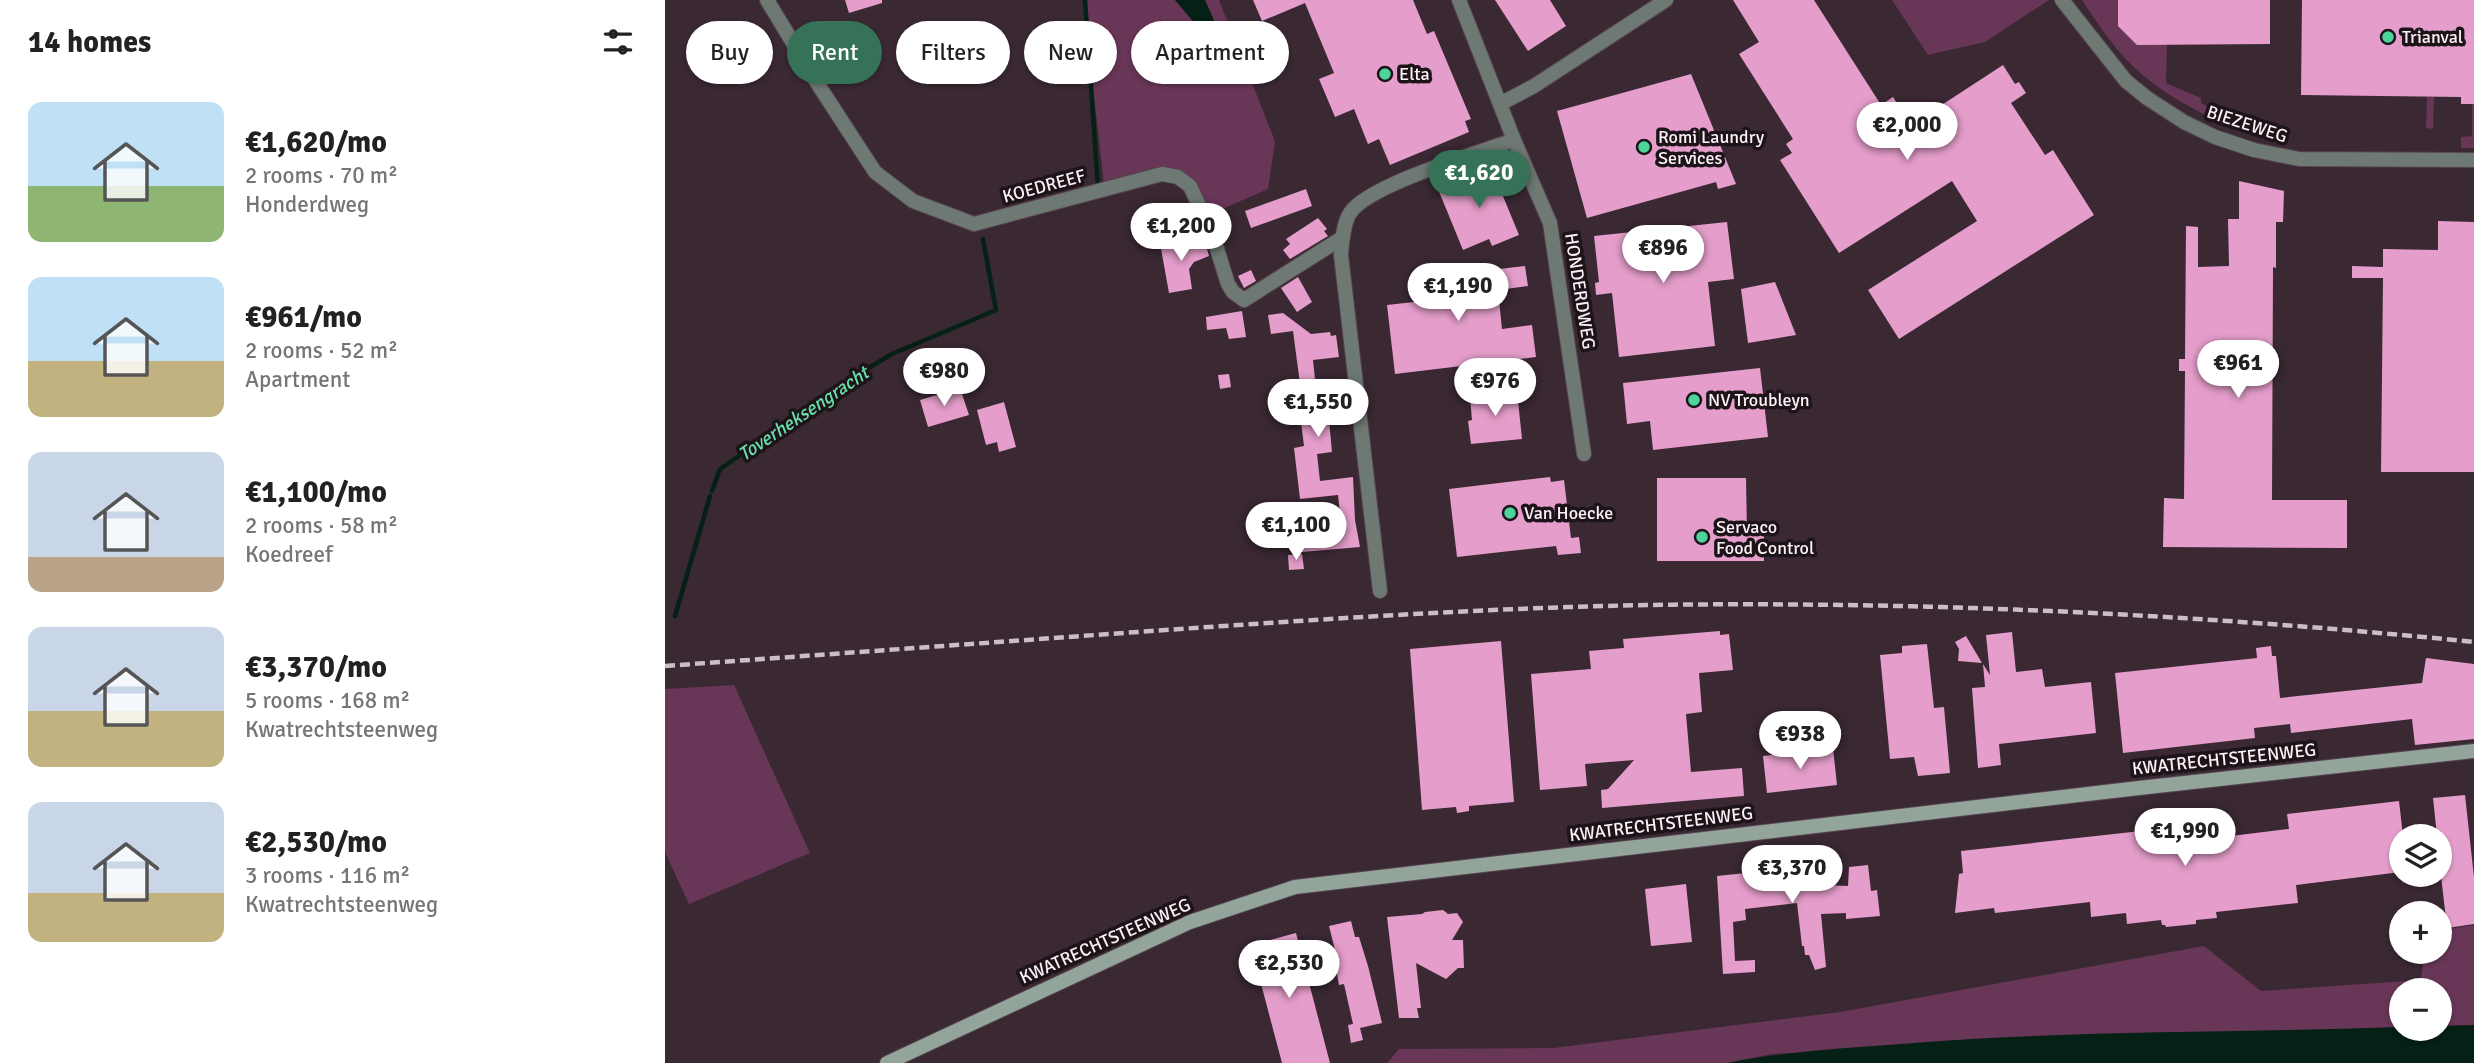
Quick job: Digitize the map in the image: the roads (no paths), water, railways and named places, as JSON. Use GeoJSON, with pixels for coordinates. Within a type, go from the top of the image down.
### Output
{"type":"FeatureCollection","features":[{"type":"Feature","properties":{"kind":"street","name":"KOEDREEF"},"geometry":{"type":"LineString","coordinates":[[767,0],[875,172],[913,201],[974,224],[1162,174],[1178,177],[1190,186],[1213,236],[1228,284],[1233,292],[1244,300],[1342,238]]}},
{"type":"Feature","properties":{"kind":"street","name":"HONDERDWEG"},"geometry":{"type":"LineString","coordinates":[[1459,0],[1550,223],[1584,454]]}},
{"type":"Feature","properties":{"kind":"street"},"geometry":{"type":"LineString","coordinates":[[1500,104],[1534,86],[1666,0]]}},
{"type":"Feature","properties":{"kind":"street","name":"BIEZEWEG"},"geometry":{"type":"LineString","coordinates":[[2062,0],[2126,81],[2184,122],[2215,137],[2254,150],[2299,159],[2474,160]]}},
{"type":"Feature","properties":{"kind":"street"},"geometry":{"type":"LineString","coordinates":[[1380,591],[1341,255],[1342,238],[1350,213],[1378,191],[1514,140]]}},
{"type":"Feature","properties":{"kind":"street","name":"KWATRECHTSTEENWEG"},"geometry":{"type":"LineString","coordinates":[[887,1063],[1190,922],[1295,887],[2474,751]]}},
{"type":"Feature","properties":{"kind":"waterway","name":"Toverheksengracht"},"geometry":{"type":"LineString","coordinates":[[1085,0],[1098,186]]}},
{"type":"Feature","properties":{"kind":"waterway","name":"Toverheksengracht"},"geometry":{"type":"LineString","coordinates":[[712,491],[720,469],[850,379],[892,354],[996,310],[983,239]]}},
{"type":"Feature","properties":{"kind":"waterway","name":"Toverheksengracht"},"geometry":{"type":"LineString","coordinates":[[675,616],[710,496]]}},
{"type":"Feature","properties":{"kind":"railway"},"geometry":{"type":"LineString","coordinates":[[665,666],[1345,618],[1647,605],[1854,605],[2061,611],[2268,624],[2474,642]]}},
{"type":"Feature","properties":{"kind":"place","name":"Trianval"},"geometry":{"type":"Point","coordinates":[2388,37]}},
{"type":"Feature","properties":{"kind":"place","name":"Elta"},"geometry":{"type":"Point","coordinates":[1385,74]}},
{"type":"Feature","properties":{"kind":"place","name":"Romi Laundry Services"},"geometry":{"type":"Point","coordinates":[1644,147]}},
{"type":"Feature","properties":{"kind":"place","name":"NV Troubleyn"},"geometry":{"type":"Point","coordinates":[1694,400]}},
{"type":"Feature","properties":{"kind":"place","name":"Van Hoecke"},"geometry":{"type":"Point","coordinates":[1510,513]}},
{"type":"Feature","properties":{"kind":"place","name":"Servaco Food Control"},"geometry":{"type":"Point","coordinates":[1702,537]}}]}
